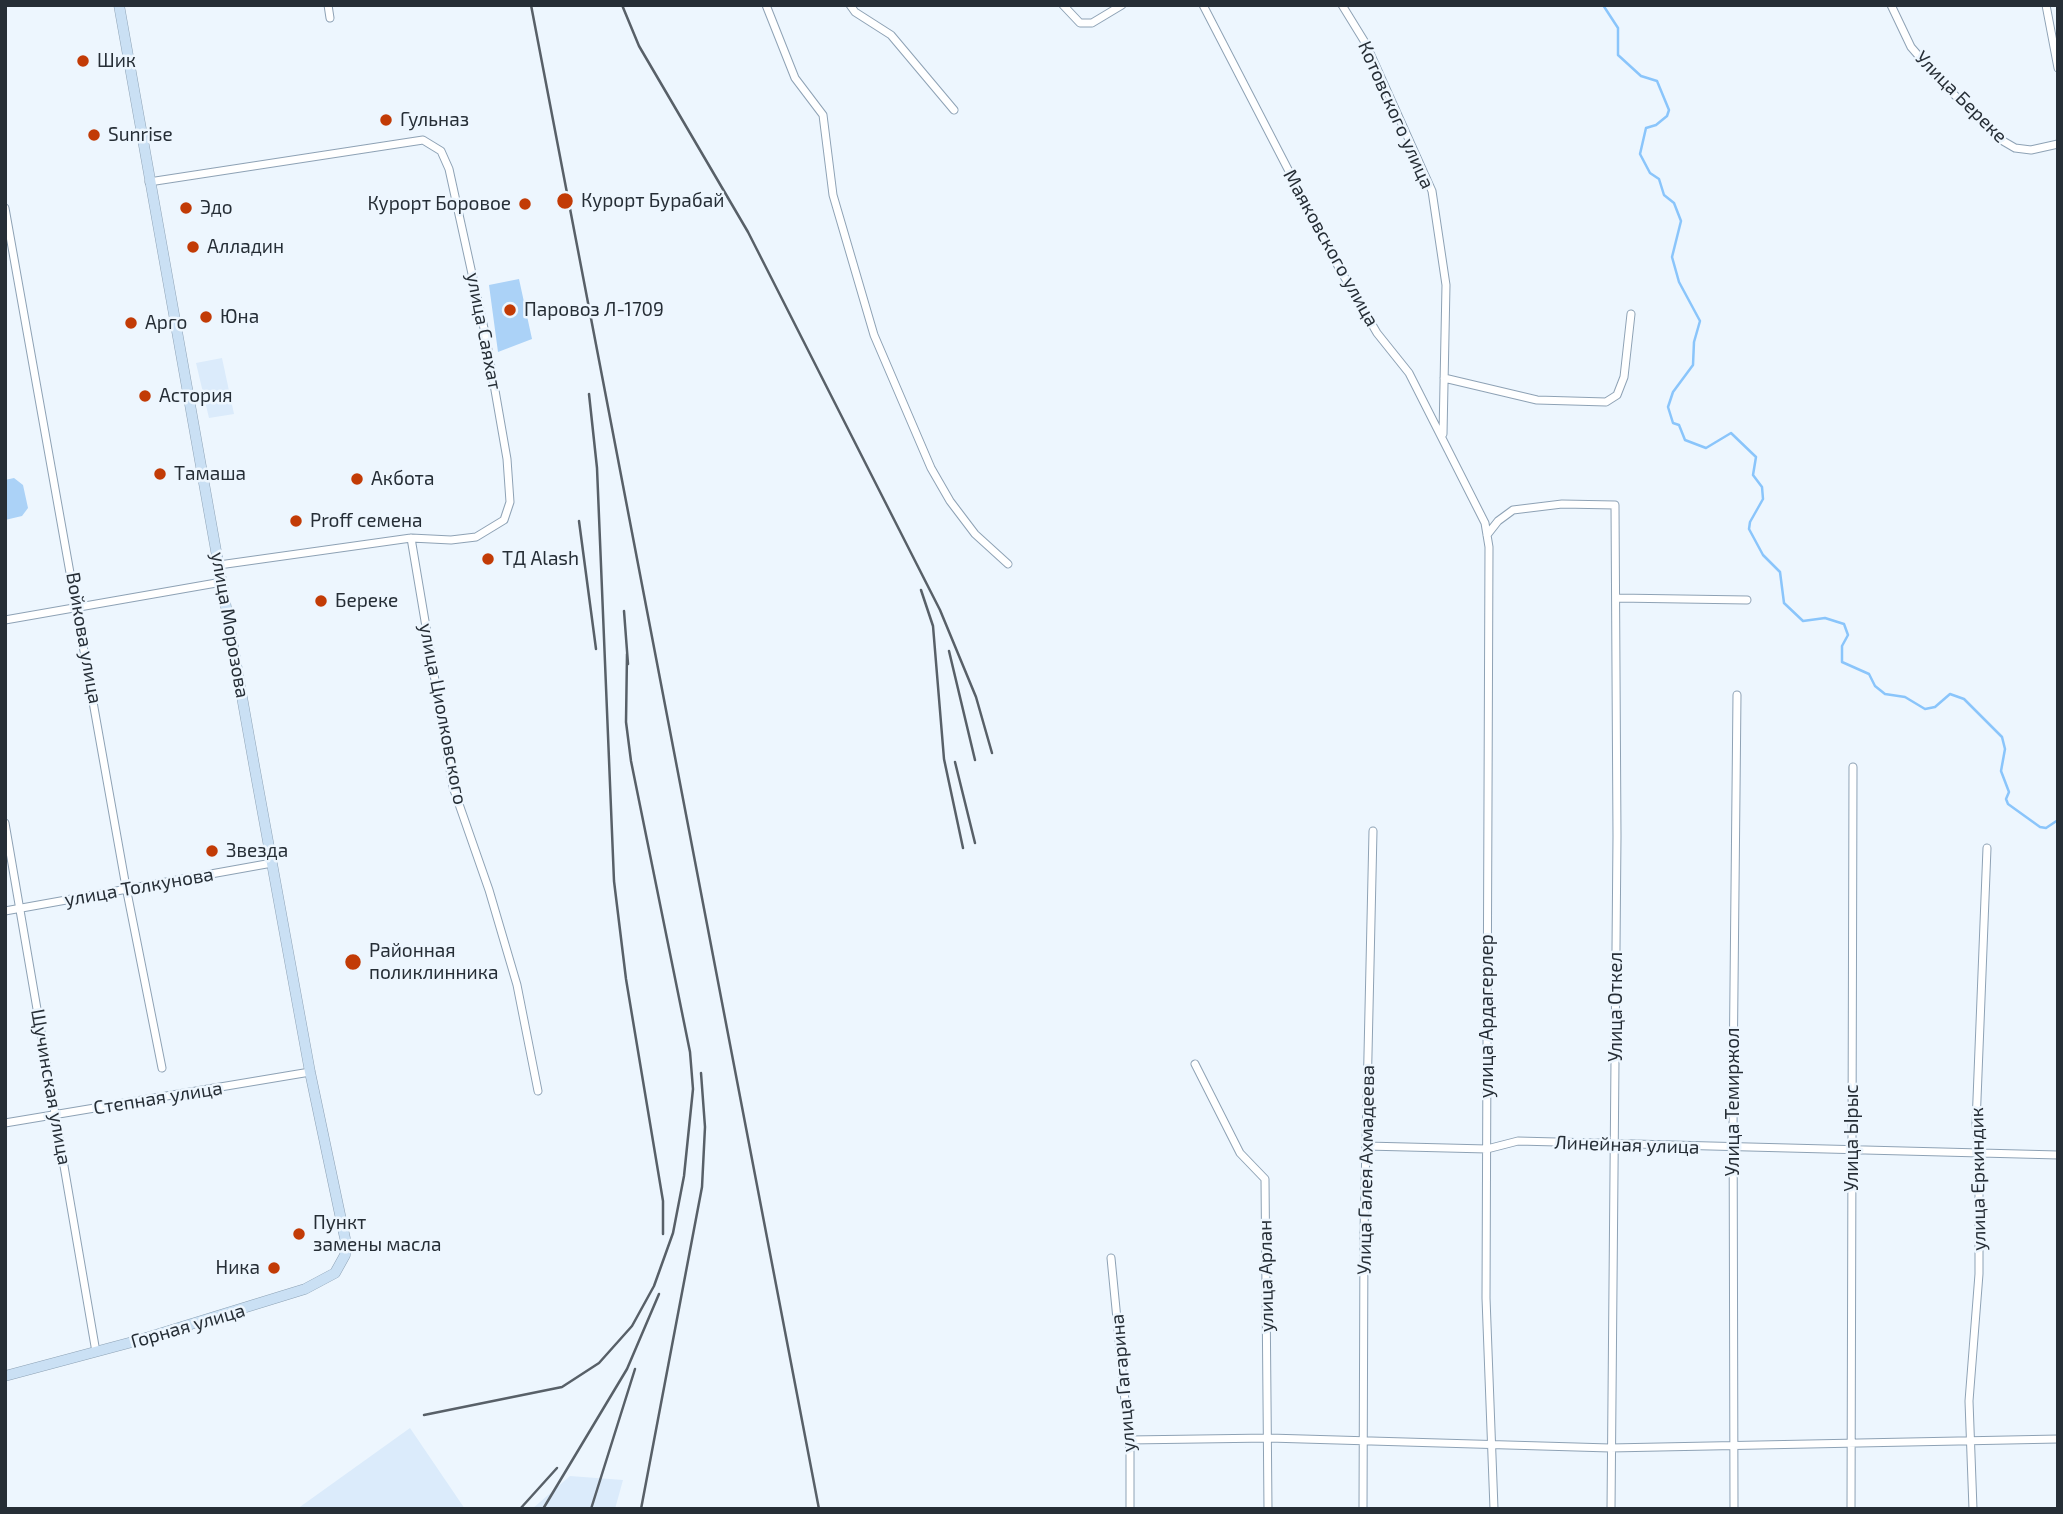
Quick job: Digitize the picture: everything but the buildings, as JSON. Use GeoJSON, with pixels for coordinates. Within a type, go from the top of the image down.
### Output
{"type":"FeatureCollection","features":[{"type":"Feature","properties":{"kind":"main road","name":"улица Морозова"},"geometry":{"type":"LineString","coordinates":[[119,5],[310,1072],[346,1243]]}},
{"type":"Feature","properties":{"kind":"main road","name":"Горная улица"},"geometry":{"type":"LineString","coordinates":[[5,1376],[96,1352],[315,1285],[325,1281],[341,1265],[346,1243]]}},
{"type":"Feature","properties":{"kind":"street"},"geometry":{"type":"LineString","coordinates":[[328,5],[330,18]]}},
{"type":"Feature","properties":{"kind":"street"},"geometry":{"type":"LineString","coordinates":[[766,5],[795,78],[823,114],[833,195],[874,335],[930,468],[975,534],[1008,564]]}},
{"type":"Feature","properties":{"kind":"street"},"geometry":{"type":"LineString","coordinates":[[850,5],[855,12],[891,35],[954,110]]}},
{"type":"Feature","properties":{"kind":"street"},"geometry":{"type":"LineString","coordinates":[[1063,5],[1080,23],[1091,23],[1122,5]]}},
{"type":"Feature","properties":{"kind":"street","name":"Маяковского улица"},"geometry":{"type":"LineString","coordinates":[[1203,5],[1358,303],[1409,373],[1485,523]]}},
{"type":"Feature","properties":{"kind":"street","name":"Котовского улица"},"geometry":{"type":"LineString","coordinates":[[1342,5],[1366,44],[1432,191],[1446,285],[1443,438]]}},
{"type":"Feature","properties":{"kind":"street","name":"Улица Береке"},"geometry":{"type":"LineString","coordinates":[[1891,5],[1911,47],[1973,113],[2015,148],[2031,149],[2058,144]]}},
{"type":"Feature","properties":{"kind":"street"},"geometry":{"type":"LineString","coordinates":[[2046,5],[2058,68]]}},
{"type":"Feature","properties":{"kind":"street","name":"улица Саяхат"},"geometry":{"type":"LineString","coordinates":[[149,182],[423,140],[441,151],[459,202],[507,459],[510,502],[504,520],[475,537],[451,540],[411,538],[219,565]]}},
{"type":"Feature","properties":{"kind":"street","name":"Войкова улица"},"geometry":{"type":"LineString","coordinates":[[5,208],[126,887],[162,1068]]}},
{"type":"Feature","properties":{"kind":"street"},"geometry":{"type":"LineString","coordinates":[[1444,378],[1537,400],[1606,402],[1617,395],[1624,377],[1631,314]]}},
{"type":"Feature","properties":{"kind":"street","name":"Улица Откел"},"geometry":{"type":"LineString","coordinates":[[1487,535],[1498,521],[1513,510],[1562,504],[1615,505],[1615,1144],[1611,1509]]}},
{"type":"Feature","properties":{"kind":"street","name":"улица Ардагерлер"},"geometry":{"type":"LineString","coordinates":[[1485,523],[1486,1298],[1494,1509]]}},
{"type":"Feature","properties":{"kind":"street","name":"улица Циолковского"},"geometry":{"type":"LineString","coordinates":[[411,538],[453,787],[489,890],[517,985],[538,1091]]}},
{"type":"Feature","properties":{"kind":"street"},"geometry":{"type":"LineString","coordinates":[[5,620],[222,582]]}},
{"type":"Feature","properties":{"kind":"street"},"geometry":{"type":"LineString","coordinates":[[1617,598],[1748,600]]}},
{"type":"Feature","properties":{"kind":"street","name":"Улица Темиржол"},"geometry":{"type":"LineString","coordinates":[[1734,1509],[1733,1149],[1737,695]]}},
{"type":"Feature","properties":{"kind":"street","name":"Улица Ырыс"},"geometry":{"type":"LineString","coordinates":[[1851,1509],[1853,767]]}},
{"type":"Feature","properties":{"kind":"street","name":"Щучинская улица"},"geometry":{"type":"LineString","coordinates":[[5,823],[96,1352]]}},
{"type":"Feature","properties":{"kind":"street","name":"Улица Галея Ахмадеева"},"geometry":{"type":"LineString","coordinates":[[1363,1509],[1366,1146],[1373,831]]}},
{"type":"Feature","properties":{"kind":"street","name":"улица Еркиндик"},"geometry":{"type":"LineString","coordinates":[[1973,1509],[1969,1441],[1979,1274],[1979,1153],[1976,1124],[1987,848]]}},
{"type":"Feature","properties":{"kind":"street","name":"улица Толкунова"},"geometry":{"type":"LineString","coordinates":[[5,911],[126,887],[272,863]]}},
{"type":"Feature","properties":{"kind":"street","name":"улица Арлан"},"geometry":{"type":"LineString","coordinates":[[1195,1064],[1240,1153],[1265,1179],[1268,1509]]}},
{"type":"Feature","properties":{"kind":"street","name":"Степная улица"},"geometry":{"type":"LineString","coordinates":[[5,1123],[310,1072]]}},
{"type":"Feature","properties":{"kind":"street","name":"Линейная улица"},"geometry":{"type":"LineString","coordinates":[[1366,1146],[1487,1149],[1518,1141],[1733,1149],[2058,1155]]}},
{"type":"Feature","properties":{"kind":"street","name":"улица Гагарина"},"geometry":{"type":"LineString","coordinates":[[1111,1258],[1129,1440],[1130,1509]]}},
{"type":"Feature","properties":{"kind":"street"},"geometry":{"type":"LineString","coordinates":[[1129,1440],[1269,1438],[1610,1448],[2058,1439]]}},
{"type":"Feature","properties":{"kind":"shaded area"},"geometry":{"type":"Polygon","coordinates":[[[519,279],[532,339],[498,352],[489,285],[519,279]]]}},
{"type":"Feature","properties":{"kind":"shaded area"},"geometry":{"type":"Polygon","coordinates":[[[222,358],[234,414],[209,418],[196,363],[222,358]]]}},
{"type":"Feature","properties":{"kind":"shaded area"},"geometry":{"type":"Polygon","coordinates":[[[14,478],[23,485],[28,508],[22,516],[5,520],[5,480],[14,478]]]}},
{"type":"Feature","properties":{"kind":"shaded area"},"geometry":{"type":"Polygon","coordinates":[[[410,1428],[465,1509],[297,1509],[410,1428]]]}},
{"type":"Feature","properties":{"kind":"shaded area"},"geometry":{"type":"Polygon","coordinates":[[[570,1476],[623,1480],[615,1509],[532,1509],[570,1476]]]}},
{"type":"Feature","properties":{"kind":"waterway"},"geometry":{"type":"LineString","coordinates":[[1603,5],[1618,28],[1618,55],[1641,76],[1657,81],[1669,110],[1667,116],[1656,125],[1646,128],[1640,154],[1650,173],[1659,179],[1664,195],[1674,203],[1681,221],[1672,257],[1679,282],[1700,321],[1694,342],[1693,365],[1673,392],[1668,407],[1673,423],[1679,425],[1685,440],[1706,448],[1731,433],[1756,457],[1753,475],[1762,487],[1763,499],[1749,529],[1763,555],[1780,572],[1784,603],[1803,621],[1825,618],[1844,624],[1848,635],[1842,646],[1842,662],[1869,674],[1875,686],[1885,694],[1905,697],[1925,709],[1935,707],[1950,694],[1964,699],[2002,737],[2005,749],[2001,771],[2009,792],[2006,799],[2008,804],[2040,827],[2046,828],[2058,820]]}},
{"type":"Feature","properties":{"kind":"railway"},"geometry":{"type":"LineString","coordinates":[[531,5],[819,1509]]}},
{"type":"Feature","properties":{"kind":"railway"},"geometry":{"type":"LineString","coordinates":[[622,5],[639,46],[748,232],[940,610],[976,697],[992,753]]}},
{"type":"Feature","properties":{"kind":"railway"},"geometry":{"type":"LineString","coordinates":[[589,394],[597,468],[614,881],[626,979],[663,1201],[663,1234]]}},
{"type":"Feature","properties":{"kind":"railway"},"geometry":{"type":"LineString","coordinates":[[579,521],[596,649]]}},
{"type":"Feature","properties":{"kind":"railway"},"geometry":{"type":"LineString","coordinates":[[921,590],[933,626],[944,759],[963,848]]}},
{"type":"Feature","properties":{"kind":"railway"},"geometry":{"type":"LineString","coordinates":[[624,611],[628,664]]}},
{"type":"Feature","properties":{"kind":"railway"},"geometry":{"type":"LineString","coordinates":[[949,651],[975,760]]}},
{"type":"Feature","properties":{"kind":"railway"},"geometry":{"type":"LineString","coordinates":[[424,1415],[562,1387],[599,1363],[632,1326],[654,1286],[673,1233],[684,1176],[693,1089],[690,1052],[631,761],[626,722],[627,654]]}},
{"type":"Feature","properties":{"kind":"railway"},"geometry":{"type":"LineString","coordinates":[[955,762],[975,843]]}},
{"type":"Feature","properties":{"kind":"railway"},"geometry":{"type":"LineString","coordinates":[[641,1509],[702,1187],[705,1127],[701,1073]]}},
{"type":"Feature","properties":{"kind":"railway"},"geometry":{"type":"LineString","coordinates":[[543,1509],[627,1369],[659,1294]]}},
{"type":"Feature","properties":{"kind":"railway"},"geometry":{"type":"LineString","coordinates":[[591,1509],[635,1369]]}},
{"type":"Feature","properties":{"kind":"railway"},"geometry":{"type":"LineString","coordinates":[[520,1509],[557,1468]]}},
{"type":"Feature","properties":{"kind":"place","name":"Шик"},"geometry":{"type":"Point","coordinates":[83,61]}},
{"type":"Feature","properties":{"kind":"place","name":"Гульназ"},"geometry":{"type":"Point","coordinates":[386,120]}},
{"type":"Feature","properties":{"kind":"place","name":"Sunrise"},"geometry":{"type":"Point","coordinates":[94,135]}},
{"type":"Feature","properties":{"kind":"place","name":"Курорт Бурабай"},"geometry":{"type":"Point","coordinates":[565,201]}},
{"type":"Feature","properties":{"kind":"place","name":"Курорт Боровое"},"geometry":{"type":"Point","coordinates":[525,204]}},
{"type":"Feature","properties":{"kind":"place","name":"Эдо"},"geometry":{"type":"Point","coordinates":[186,208]}},
{"type":"Feature","properties":{"kind":"place","name":"Алладин"},"geometry":{"type":"Point","coordinates":[193,247]}},
{"type":"Feature","properties":{"kind":"place","name":"Паровоз Л-1709"},"geometry":{"type":"Point","coordinates":[510,310]}},
{"type":"Feature","properties":{"kind":"place","name":"Юна"},"geometry":{"type":"Point","coordinates":[206,317]}},
{"type":"Feature","properties":{"kind":"place","name":"Арго"},"geometry":{"type":"Point","coordinates":[131,323]}},
{"type":"Feature","properties":{"kind":"place","name":"Астория"},"geometry":{"type":"Point","coordinates":[145,396]}},
{"type":"Feature","properties":{"kind":"place","name":"Тамаша"},"geometry":{"type":"Point","coordinates":[160,474]}},
{"type":"Feature","properties":{"kind":"place","name":"Акбота"},"geometry":{"type":"Point","coordinates":[357,479]}},
{"type":"Feature","properties":{"kind":"place","name":"Proff семена"},"geometry":{"type":"Point","coordinates":[296,521]}},
{"type":"Feature","properties":{"kind":"place","name":"ТД Alash"},"geometry":{"type":"Point","coordinates":[488,559]}},
{"type":"Feature","properties":{"kind":"place","name":"Береке"},"geometry":{"type":"Point","coordinates":[321,601]}},
{"type":"Feature","properties":{"kind":"place","name":"Звезда"},"geometry":{"type":"Point","coordinates":[212,851]}},
{"type":"Feature","properties":{"kind":"place","name":"Районная поликлинника"},"geometry":{"type":"Point","coordinates":[353,962]}},
{"type":"Feature","properties":{"kind":"place","name":"Пункт замены масла"},"geometry":{"type":"Point","coordinates":[299,1234]}},
{"type":"Feature","properties":{"kind":"place","name":"Ника"},"geometry":{"type":"Point","coordinates":[274,1268]}}]}
